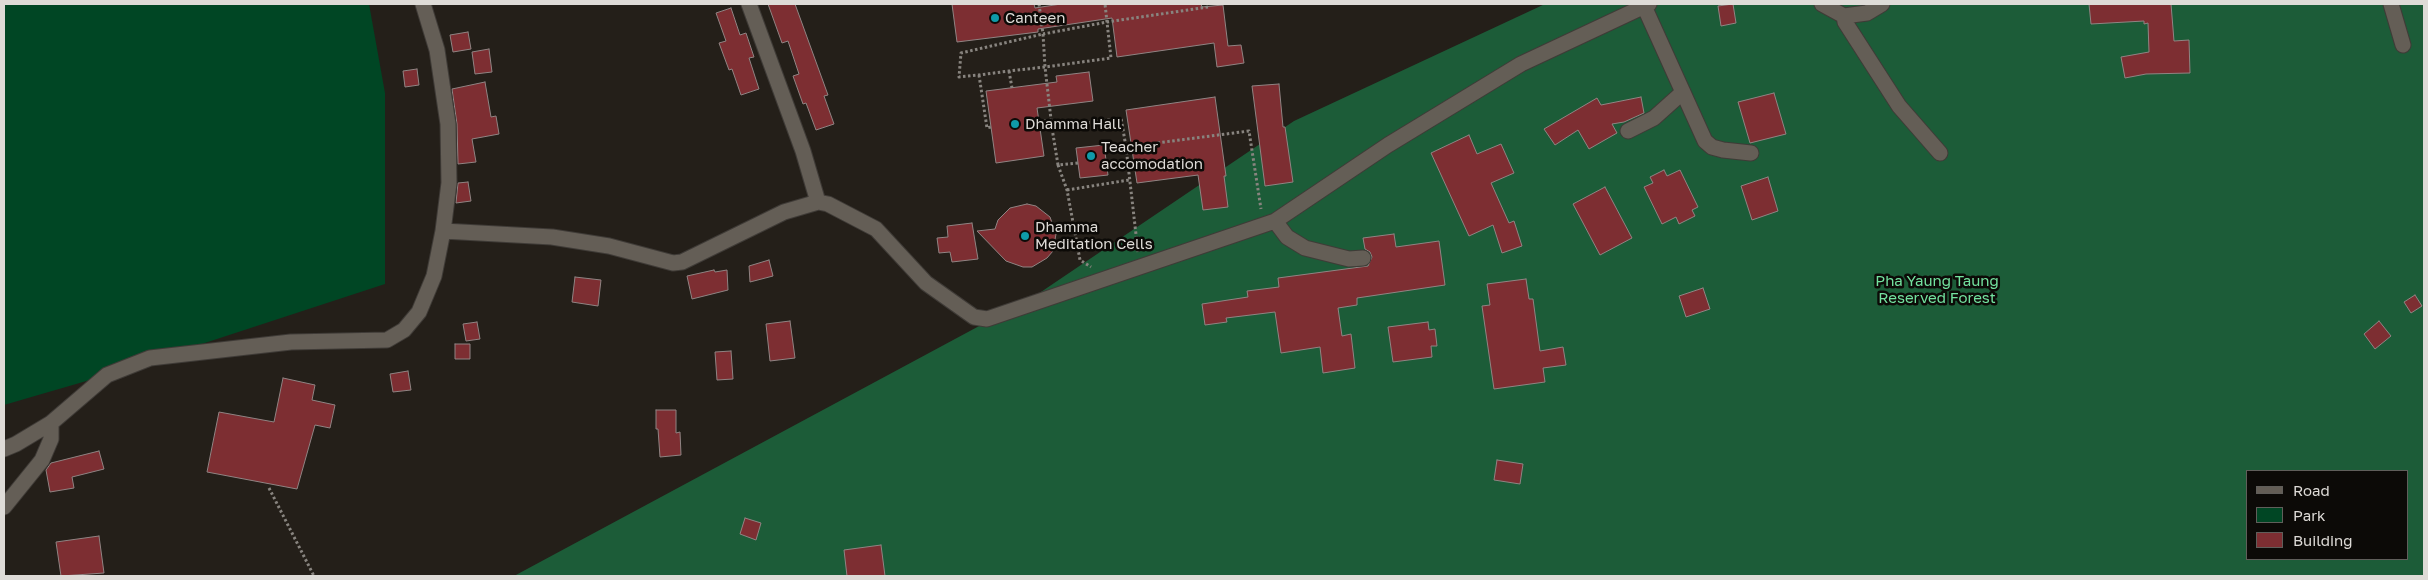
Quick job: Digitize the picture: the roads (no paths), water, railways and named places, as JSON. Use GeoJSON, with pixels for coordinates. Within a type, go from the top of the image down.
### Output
{"type":"FeatureCollection","features":[{"type":"Feature","properties":{"kind":"street"},"geometry":{"type":"LineString","coordinates":[[4,449],[16,444],[51,422],[107,375],[150,358],[291,342],[387,340],[404,330],[418,312],[434,276],[443,232],[449,183],[448,124],[437,50],[423,4]]}},
{"type":"Feature","properties":{"kind":"street"},"geometry":{"type":"LineString","coordinates":[[749,4],[803,151],[818,202]]}},
{"type":"Feature","properties":{"kind":"street"},"geometry":{"type":"LineString","coordinates":[[1822,4],[1844,16],[1867,13],[1882,4]]}},
{"type":"Feature","properties":{"kind":"street"},"geometry":{"type":"LineString","coordinates":[[2391,4],[2403,45]]}},
{"type":"Feature","properties":{"kind":"street"},"geometry":{"type":"LineString","coordinates":[[443,232],[552,237],[609,246],[673,263],[682,262],[784,212],[818,202],[828,204],[876,229],[926,283],[968,314],[987,319],[1268,218],[1521,64],[1646,5],[1705,141],[1712,147],[1723,150],[1751,153]]}},
{"type":"Feature","properties":{"kind":"street"},"geometry":{"type":"LineString","coordinates":[[1844,16],[1845,22],[1899,106],[1940,153]]}},
{"type":"Feature","properties":{"kind":"street"},"geometry":{"type":"LineString","coordinates":[[1628,131],[1654,118],[1683,92]]}},
{"type":"Feature","properties":{"kind":"street"},"geometry":{"type":"LineString","coordinates":[[1268,218],[1287,237],[1305,248],[1349,259],[1363,258]]}},
{"type":"Feature","properties":{"kind":"street"},"geometry":{"type":"LineString","coordinates":[[4,507],[42,460],[51,439],[51,422]]}},
{"type":"Feature","properties":{"kind":"place","name":"Canteen"},"geometry":{"type":"Point","coordinates":[995,18]}},
{"type":"Feature","properties":{"kind":"place","name":"Dhamma Hall"},"geometry":{"type":"Point","coordinates":[1015,124]}},
{"type":"Feature","properties":{"kind":"place","name":"Teacher accomodation"},"geometry":{"type":"Point","coordinates":[1091,156]}},
{"type":"Feature","properties":{"kind":"place","name":"Dhamma Meditation Cells"},"geometry":{"type":"Point","coordinates":[1025,236]}},
{"type":"Feature","properties":{"kind":"park label","name":"Pha Yaung Taung Reserved Forest"},"geometry":{"type":"Point","coordinates":[1937,290]}}]}
